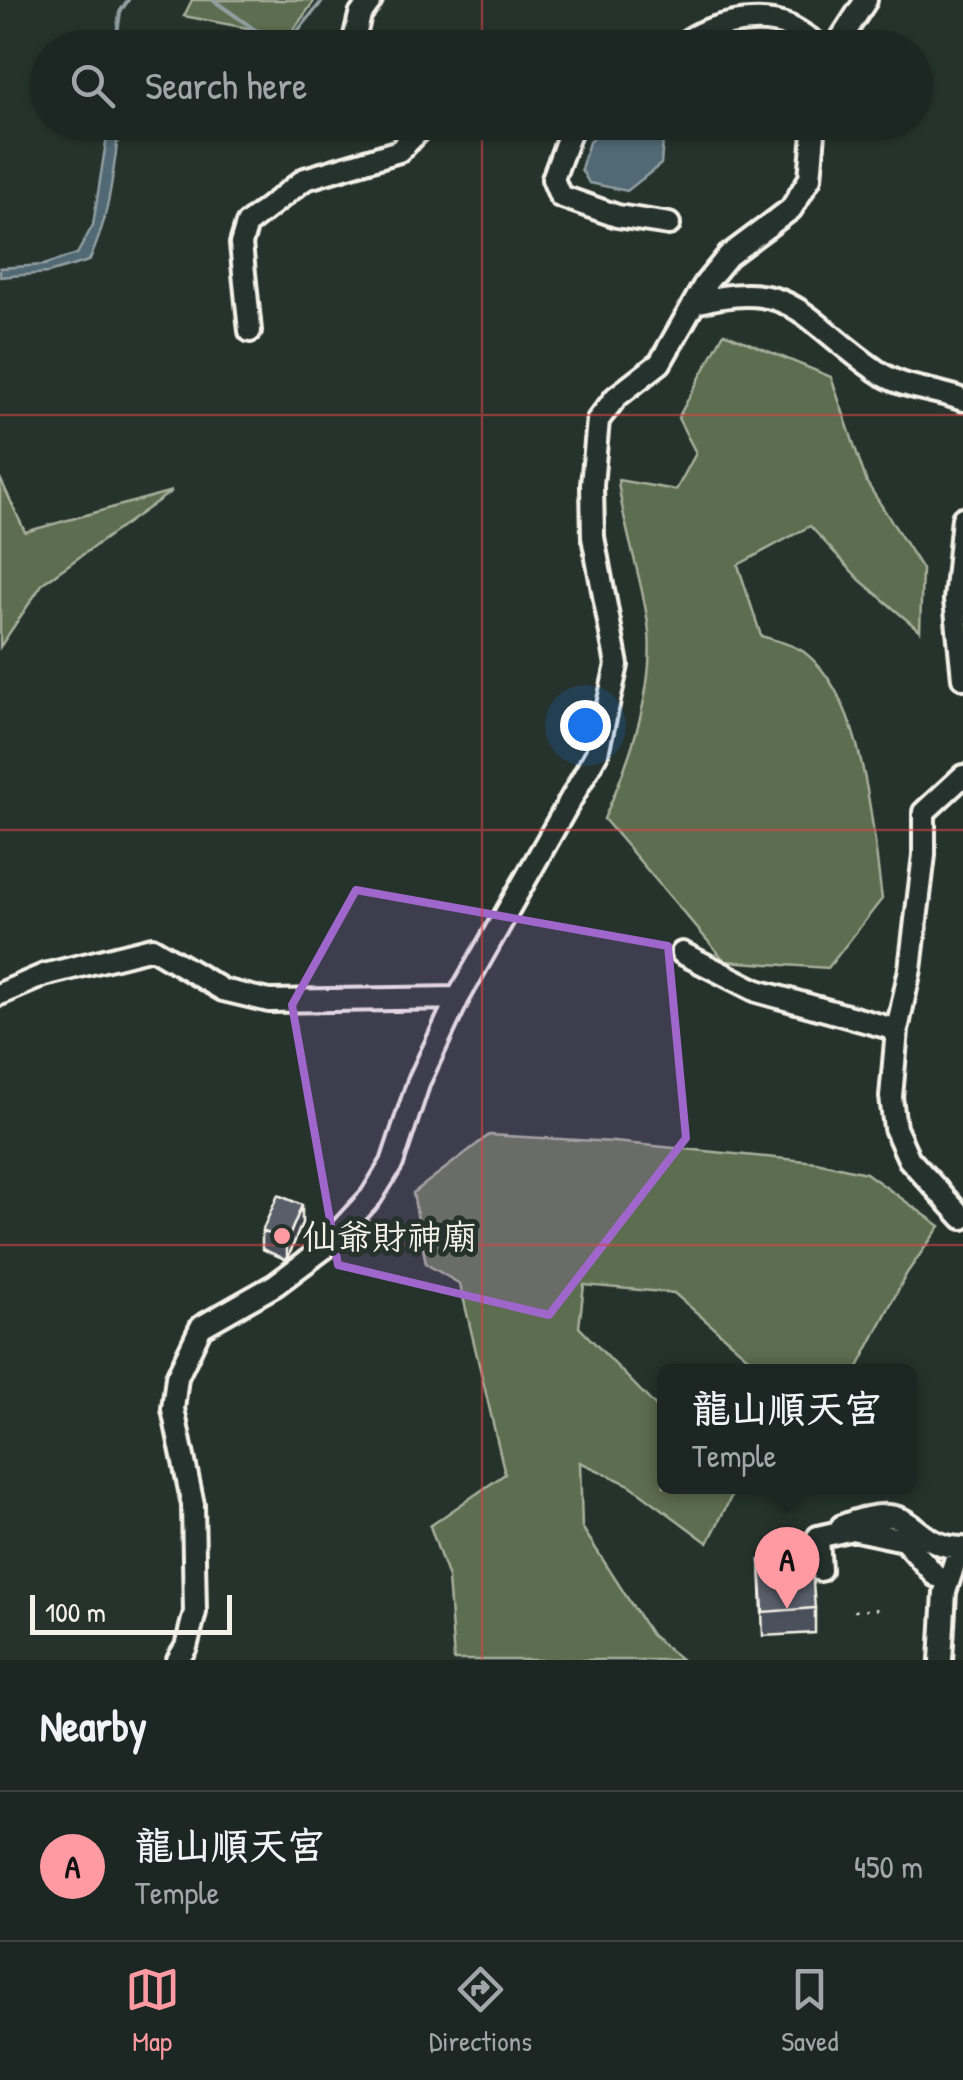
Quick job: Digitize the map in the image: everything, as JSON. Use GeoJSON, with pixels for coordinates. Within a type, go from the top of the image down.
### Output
{"type":"FeatureCollection","features":[{"type":"Feature","properties":{"kind":"street"},"geometry":{"type":"LineString","coordinates":[[356,30],[360,15],[371,0]]}},
{"type":"Feature","properties":{"kind":"street"},"geometry":{"type":"LineString","coordinates":[[847,30],[866,0]]}},
{"type":"Feature","properties":{"kind":"street"},"geometry":{"type":"LineString","coordinates":[[708,30],[726,23],[787,25],[795,30]]}},
{"type":"Feature","properties":{"kind":"street"},"geometry":{"type":"LineString","coordinates":[[250,332],[241,244],[247,224],[306,179],[399,152],[410,140]]}},
{"type":"Feature","properties":{"kind":"street"},"geometry":{"type":"LineString","coordinates":[[566,140],[553,179],[560,196],[617,216],[669,224]]}},
{"type":"Feature","properties":{"kind":"street"},"geometry":{"type":"LineString","coordinates":[[178,1660],[186,1648],[196,1612],[194,1505],[173,1409],[177,1377],[200,1326],[275,1285],[324,1249],[371,1197],[392,1163],[419,1082],[458,998],[598,753],[617,665],[593,537],[592,471],[598,420],[616,396],[660,364],[728,256],[792,208],[810,178],[813,140]]}},
{"type":"Feature","properties":{"kind":"street"},"geometry":{"type":"LineString","coordinates":[[695,304],[756,292],[786,301],[878,372],[921,392],[963,400]]}},
{"type":"Feature","properties":{"kind":"street"},"geometry":{"type":"LineString","coordinates":[[963,518],[955,600],[963,678]]}},
{"type":"Feature","properties":{"kind":"street"},"geometry":{"type":"LineString","coordinates":[[963,776],[924,812],[924,856],[910,969],[897,1030],[891,1097],[895,1128],[923,1179],[963,1218]]}},
{"type":"Feature","properties":{"kind":"street"},"geometry":{"type":"LineString","coordinates":[[0,994],[44,975],[152,948],[223,990],[269,1001],[458,998]]}},
{"type":"Feature","properties":{"kind":"street"},"geometry":{"type":"LineString","coordinates":[[682,953],[757,991],[897,1030]]}},
{"type":"Feature","properties":{"kind":"street"},"geometry":{"type":"LineString","coordinates":[[812,1536],[888,1514],[902,1516],[933,1541],[961,1549],[945,1592],[941,1660]]}},
{"type":"Feature","properties":{"kind":"street"},"geometry":{"type":"LineString","coordinates":[[820,1570],[818,1537],[852,1529],[904,1540],[936,1576]]}},
{"type":"Feature","properties":{"kind":"path"},"geometry":{"type":"LineString","coordinates":[[854,1612],[880,1609]]}},
{"type":"Feature","properties":{"kind":"highlighted area"},"geometry":{"type":"Polygon","coordinates":[[[356,890],[668,946],[686,1138],[549,1315],[338,1265],[292,1005],[356,890]]]}},
{"type":"Feature","properties":{"kind":"green space"},"geometry":{"type":"Polygon","coordinates":[[[192,0],[315,0],[293,30],[258,30],[184,16],[192,0]]]}},
{"type":"Feature","properties":{"kind":"green space"},"geometry":{"type":"Polygon","coordinates":[[[724,333],[831,377],[867,483],[922,569],[920,631],[860,580],[810,526],[738,565],[761,636],[800,649],[824,673],[841,700],[862,766],[882,899],[828,968],[725,961],[604,819],[637,728],[649,656],[646,613],[618,480],[676,490],[696,453],[678,418],[724,333]]]}},
{"type":"Feature","properties":{"kind":"green space"},"geometry":{"type":"Polygon","coordinates":[[[0,478],[25,532],[172,491],[43,583],[0,647],[0,478]]]}},
{"type":"Feature","properties":{"kind":"green space"},"geometry":{"type":"Polygon","coordinates":[[[489,1135],[614,1142],[816,1162],[866,1173],[940,1226],[907,1273],[860,1364],[756,1364],[674,1293],[584,1285],[579,1327],[657,1408],[657,1494],[732,1494],[708,1543],[630,1485],[580,1462],[582,1527],[651,1635],[682,1660],[454,1660],[448,1578],[430,1526],[505,1474],[460,1284],[426,1264],[413,1193],[489,1135]]]}},
{"type":"Feature","properties":{"kind":"water"},"geometry":{"type":"Polygon","coordinates":[[[106,140],[118,140],[102,228],[89,261],[48,273],[0,277],[0,268],[44,265],[77,254],[93,225],[106,140]]]}},
{"type":"Feature","properties":{"kind":"water"},"geometry":{"type":"Polygon","coordinates":[[[663,140],[661,164],[627,191],[589,183],[581,169],[589,142],[663,140]]]}},
{"type":"Feature","properties":{"kind":"building"},"geometry":{"type":"Polygon","coordinates":[[[278,1195],[302,1205],[287,1241],[262,1231],[278,1195]]]}},
{"type":"Feature","properties":{"kind":"building"},"geometry":{"type":"Polygon","coordinates":[[[811,1558],[815,1608],[763,1612],[760,1561],[811,1558]]]}},
{"type":"Feature","properties":{"kind":"waterway"},"geometry":{"type":"LineString","coordinates":[[118,30],[120,12],[128,0]]}},
{"type":"Feature","properties":{"kind":"waterway"},"geometry":{"type":"LineString","coordinates":[[213,0],[255,30]]}},
{"type":"Feature","properties":{"kind":"waterway"},"geometry":{"type":"LineString","coordinates":[[298,30],[323,0]]}},
{"type":"Feature","properties":{"kind":"place","name":"仙爺財神廟"},"geometry":{"type":"Point","coordinates":[282,1236]}},
{"type":"Feature","properties":{"kind":"place","name":"龍山順天宮"},"geometry":{"type":"Point","coordinates":[787,1609]}}]}
